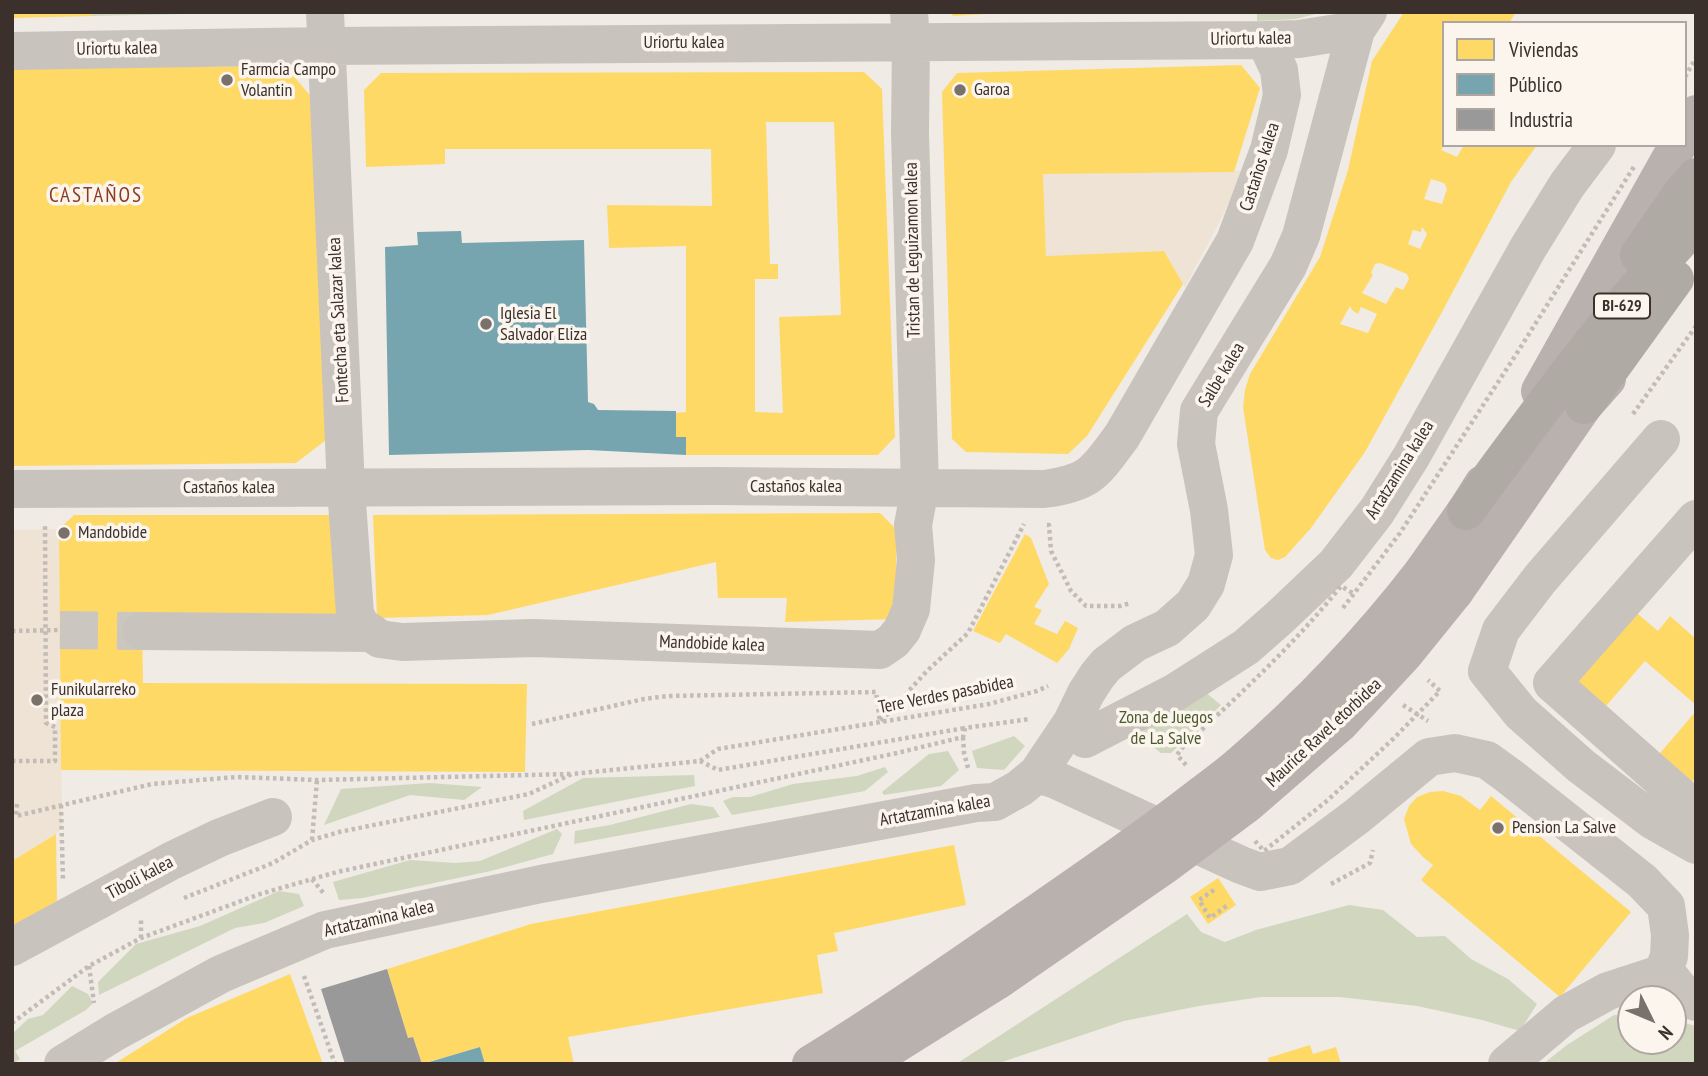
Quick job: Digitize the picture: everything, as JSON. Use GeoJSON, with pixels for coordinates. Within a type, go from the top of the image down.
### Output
{"type":"FeatureCollection","features":[{"type":"Feature","properties":{"kind":"highway"},"geometry":{"type":"LineString","coordinates":[[1568,399],[1622,279],[1689,201]]}},
{"type":"Feature","properties":{"kind":"highway","name":"Maurice Ravel etorbidea"},"geometry":{"type":"LineString","coordinates":[[1466,511],[1568,399],[1696,251]]}},
{"type":"Feature","properties":{"kind":"main road"},"geometry":{"type":"LineString","coordinates":[[1687,130],[1696,114]]}},
{"type":"Feature","properties":{"kind":"main road","name":"Maurice Ravel etorbidea"},"geometry":{"type":"LineString","coordinates":[[811,1064],[971,959],[1149,835],[1239,766],[1289,722],[1387,619],[1466,511],[1546,381],[1677,147]]}},
{"type":"Feature","properties":{"kind":"main road"},"geometry":{"type":"LineString","coordinates":[[1568,399],[1689,288]]}},
{"type":"Feature","properties":{"kind":"main road","name":"Maurice Ravel etorbidea"},"geometry":{"type":"LineString","coordinates":[[864,1064],[995,982],[1166,864],[1248,803],[1339,724],[1404,654],[1455,591],[1568,399]]}},
{"type":"Feature","properties":{"kind":"street","name":"Uriortu kalea"},"geometry":{"type":"LineString","coordinates":[[12,51],[326,29],[910,27],[1265,40],[1299,39],[1362,21]]}},
{"type":"Feature","properties":{"kind":"street","name":"Salbe kalea"},"geometry":{"type":"LineString","coordinates":[[1037,774],[1072,722],[1091,684],[1106,665],[1135,643],[1167,628],[1193,605],[1206,584],[1214,555],[1209,510],[1196,444],[1199,411],[1288,266],[1301,236],[1362,21]]}},
{"type":"Feature","properties":{"kind":"street","name":"Tristan de Leguizamon kalea"},"geometry":{"type":"LineString","coordinates":[[910,27],[910,133],[920,488]]}},
{"type":"Feature","properties":{"kind":"street","name":"Fontecha eta Salazar kalea"},"geometry":{"type":"LineString","coordinates":[[326,29],[346,488],[355,614],[366,630]]}},
{"type":"Feature","properties":{"kind":"street","name":"Castaños kalea"},"geometry":{"type":"LineString","coordinates":[[12,489],[702,486],[1044,489],[1068,486],[1085,479],[1101,464],[1122,436],[1235,241],[1269,150],[1282,95],[1279,70],[1265,40]]}},
{"type":"Feature","properties":{"kind":"street","name":"Artatzamina kalea"},"geometry":{"type":"LineString","coordinates":[[1086,739],[1174,693],[1246,647],[1336,564],[1377,511],[1405,468],[1528,248],[1567,185],[1596,147]]}},
{"type":"Feature","properties":{"kind":"street"},"geometry":{"type":"LineString","coordinates":[[1661,439],[1540,579],[1501,630],[1487,671],[1521,713],[1581,766],[1652,820],[1696,845]]}},
{"type":"Feature","properties":{"kind":"street","name":"Mandobide kalea"},"geometry":{"type":"LineString","coordinates":[[142,631],[366,630],[380,639],[402,642],[533,638],[880,650],[902,630],[911,609],[916,560],[913,525],[920,488]]}},
{"type":"Feature","properties":{"kind":"street"},"geometry":{"type":"LineString","coordinates":[[1696,519],[1552,683],[1696,810]]}},
{"type":"Feature","properties":{"kind":"street"},"geometry":{"type":"LineString","coordinates":[[1037,774],[1056,780],[1259,872],[1290,866],[1429,758],[1455,753],[1487,760],[1642,881],[1665,906],[1670,935],[1669,956],[1664,970],[1657,975],[1608,991],[1566,1014],[1507,1064]]}},
{"type":"Feature","properties":{"kind":"street","name":"Artatzamina kalea"},"geometry":{"type":"LineString","coordinates":[[62,1064],[220,974],[325,930],[541,884],[976,803],[995,802],[1020,788],[1037,774]]}},
{"type":"Feature","properties":{"kind":"street","name":"Tiboli kalea"},"geometry":{"type":"LineString","coordinates":[[12,947],[171,861],[219,838],[273,817]]}},
{"type":"Feature","properties":{"kind":"street"},"geometry":{"type":"LineString","coordinates":[[1664,970],[1686,997],[1696,1002]]}},
{"type":"Feature","properties":{"kind":"path"},"geometry":{"type":"LineString","coordinates":[[1339,613],[1400,533],[1635,165]]}},
{"type":"Feature","properties":{"kind":"path"},"geometry":{"type":"LineString","coordinates":[[12,761],[55,761],[55,727],[46,723],[45,518]]}},
{"type":"Feature","properties":{"kind":"path"},"geometry":{"type":"LineString","coordinates":[[880,722],[926,671],[968,633],[1026,521],[1018,520]]}},
{"type":"Feature","properties":{"kind":"path"},"geometry":{"type":"LineString","coordinates":[[1037,523],[1049,526],[1051,551],[1071,591],[1087,606],[1120,606],[1141,600]]}},
{"type":"Feature","properties":{"kind":"path"},"geometry":{"type":"LineString","coordinates":[[12,631],[60,630]]}},
{"type":"Feature","properties":{"kind":"path","name":"Tere Verdes pasabidea"},"geometry":{"type":"LineString","coordinates":[[14,816],[152,784],[237,777],[317,780],[572,774],[700,761],[718,749],[989,704],[1037,691],[1055,682]]}},
{"type":"Feature","properties":{"kind":"path"},"geometry":{"type":"LineString","coordinates":[[532,724],[668,696],[876,692],[880,722]]}},
{"type":"Feature","properties":{"kind":"path"},"geometry":{"type":"LineString","coordinates":[[700,761],[718,770],[1032,719]]}},
{"type":"Feature","properties":{"kind":"path"},"geometry":{"type":"LineString","coordinates":[[965,728],[964,752],[968,770]]}},
{"type":"Feature","properties":{"kind":"path"},"geometry":{"type":"LineString","coordinates":[[12,1023],[89,965],[141,938],[260,894],[350,869],[761,783],[963,737]]}},
{"type":"Feature","properties":{"kind":"path","name":"Tere Verdes pasabidea"},"geometry":{"type":"LineString","coordinates":[[172,903],[272,863],[312,840],[339,832],[529,794],[572,774]]}},
{"type":"Feature","properties":{"kind":"path"},"geometry":{"type":"LineString","coordinates":[[312,840],[317,780]]}},
{"type":"Feature","properties":{"kind":"path"},"geometry":{"type":"LineString","coordinates":[[14,816],[16,804]]}},
{"type":"Feature","properties":{"kind":"path"},"geometry":{"type":"LineString","coordinates":[[61,805],[63,884]]}},
{"type":"Feature","properties":{"kind":"path"},"geometry":{"type":"LineString","coordinates":[[312,879],[325,895],[327,904]]}},
{"type":"Feature","properties":{"kind":"path"},"geometry":{"type":"LineString","coordinates":[[141,938],[141,917],[150,912]]}},
{"type":"Feature","properties":{"kind":"path"},"geometry":{"type":"LineString","coordinates":[[89,965],[94,1005]]}},
{"type":"Feature","properties":{"kind":"path"},"geometry":{"type":"LineString","coordinates":[[305,979],[335,1064]]}},
{"type":"Feature","properties":{"kind":"green space"},"geometry":{"type":"Polygon","coordinates":[[[91,12],[186,12],[186,14],[91,16],[91,12]]]}},
{"type":"Feature","properties":{"kind":"green space"},"geometry":{"type":"Polygon","coordinates":[[[1257,12],[1323,12],[1296,19],[1257,21],[1257,12]]]}},
{"type":"Feature","properties":{"kind":"green space","name":"Zona de Juegos de La Salve"},"geometry":{"type":"Polygon","coordinates":[[[1199,687],[1221,705],[1171,753],[1161,753],[1137,734],[1149,715],[1199,687]]]}},
{"type":"Feature","properties":{"kind":"green space"},"geometry":{"type":"Polygon","coordinates":[[[1014,736],[1025,746],[1004,770],[977,768],[972,751],[1014,736]]]}},
{"type":"Feature","properties":{"kind":"green space"},"geometry":{"type":"Polygon","coordinates":[[[948,751],[959,770],[941,786],[884,795],[882,792],[929,754],[948,751]]]}},
{"type":"Feature","properties":{"kind":"green space"},"geometry":{"type":"Polygon","coordinates":[[[885,767],[888,772],[865,791],[732,815],[723,801],[733,797],[750,797],[793,784],[857,776],[885,767]]]}},
{"type":"Feature","properties":{"kind":"green space"},"geometry":{"type":"Polygon","coordinates":[[[694,775],[695,786],[524,820],[523,811],[583,778],[694,775]]]}},
{"type":"Feature","properties":{"kind":"green space"},"geometry":{"type":"Polygon","coordinates":[[[430,783],[482,787],[464,800],[410,795],[324,825],[341,789],[430,783]]]}},
{"type":"Feature","properties":{"kind":"green space"},"geometry":{"type":"Polygon","coordinates":[[[691,804],[713,807],[720,817],[574,844],[575,831],[691,804]]]}},
{"type":"Feature","properties":{"kind":"green space"},"geometry":{"type":"Polygon","coordinates":[[[557,829],[562,834],[553,854],[491,871],[363,898],[339,900],[333,882],[410,860],[455,863],[480,861],[557,829]]]}},
{"type":"Feature","properties":{"kind":"green space"},"geometry":{"type":"Polygon","coordinates":[[[279,891],[299,894],[304,906],[264,923],[235,928],[99,995],[98,982],[136,944],[200,926],[279,891]]]}},
{"type":"Feature","properties":{"kind":"green space"},"geometry":{"type":"Polygon","coordinates":[[[1349,905],[1383,910],[1417,937],[1445,936],[1471,959],[1508,979],[1537,1004],[1520,1031],[1417,1006],[1340,997],[1261,997],[1124,1021],[996,1064],[956,1064],[1187,914],[1201,932],[1225,942],[1256,930],[1349,905]]]}},
{"type":"Feature","properties":{"kind":"green space"},"geometry":{"type":"Polygon","coordinates":[[[72,986],[88,994],[93,1003],[86,1010],[15,1051],[20,1059],[12,1064],[12,1034],[28,1019],[43,1015],[72,986]]]}},
{"type":"Feature","properties":{"kind":"green space"},"geometry":{"type":"Polygon","coordinates":[[[1617,1015],[1617,1055],[1687,1055],[1687,1024],[1696,1026],[1696,1064],[1543,1064],[1567,1045],[1617,1015]]]}},
{"type":"Feature","properties":{"kind":"shaded area"},"geometry":{"type":"Polygon","coordinates":[[[1241,171],[1234,194],[1185,287],[1164,251],[1046,256],[1043,174],[1241,171]]]}},
{"type":"Feature","properties":{"kind":"shaded area","name":"Funikularreko plaza"},"geometry":{"type":"Polygon","coordinates":[[[59,529],[62,828],[12,861],[12,530],[59,529]]]}},
{"type":"Feature","properties":{"kind":"building: Viviendas"},"geometry":{"type":"Polygon","coordinates":[[[12,12],[91,12],[91,16],[12,18],[12,12]]]}},
{"type":"Feature","properties":{"kind":"building: Viviendas"},"geometry":{"type":"Polygon","coordinates":[[[950,12],[984,12],[984,14],[953,16],[950,12]]]}},
{"type":"Feature","properties":{"kind":"building: Viviendas"},"geometry":{"type":"Polygon","coordinates":[[[1404,12],[1516,12],[1510,21],[1442,21],[1443,147],[1441,150],[1457,157],[1463,147],[1536,147],[1511,182],[1365,452],[1311,528],[1285,557],[1278,560],[1271,558],[1265,550],[1243,407],[1245,390],[1250,374],[1320,257],[1348,170],[1372,61],[1404,12]],[[1431,179],[1424,199],[1442,204],[1447,189],[1444,183],[1431,179]],[[1422,227],[1421,232],[1413,230],[1408,244],[1420,249],[1427,234],[1422,227]],[[1380,263],[1375,264],[1371,273],[1373,275],[1362,293],[1386,304],[1396,287],[1403,290],[1409,279],[1407,274],[1380,263]],[[1350,306],[1340,324],[1368,333],[1377,314],[1361,307],[1358,314],[1350,306]]]}},
{"type":"Feature","properties":{"kind":"building: Viviendas"},"geometry":{"type":"Polygon","coordinates":[[[1241,65],[1260,88],[1234,172],[1043,174],[1046,256],[1164,251],[1183,284],[1087,436],[1068,454],[966,452],[952,439],[942,92],[957,73],[1241,65]]]}},
{"type":"Feature","properties":{"kind":"building: Viviendas"},"geometry":{"type":"Polygon","coordinates":[[[285,66],[314,100],[326,440],[296,463],[12,466],[12,68],[285,66]]]}},
{"type":"Feature","properties":{"kind":"building: Viviendas"},"geometry":{"type":"Polygon","coordinates":[[[864,72],[882,89],[895,437],[878,455],[686,455],[686,437],[676,437],[676,413],[686,412],[686,246],[609,248],[607,205],[712,206],[711,149],[445,149],[445,164],[366,167],[364,90],[381,73],[864,72]],[[766,122],[770,264],[778,264],[778,279],[755,279],[755,412],[783,413],[779,317],[841,315],[834,122],[766,122]]]}},
{"type":"Feature","properties":{"kind":"building: Viviendas"},"geometry":{"type":"Polygon","coordinates":[[[880,513],[896,529],[897,619],[785,622],[787,598],[718,598],[716,562],[488,615],[377,618],[373,515],[880,513]]]}},
{"type":"Feature","properties":{"kind":"building: Viviendas"},"geometry":{"type":"Polygon","coordinates":[[[74,515],[332,515],[337,619],[142,622],[143,683],[527,684],[525,772],[61,770],[59,529],[74,515]]]}},
{"type":"Feature","properties":{"kind":"building: Viviendas"},"geometry":{"type":"Polygon","coordinates":[[[1025,534],[1031,538],[1049,584],[1034,607],[1042,610],[1034,624],[1057,634],[1065,621],[1078,628],[1069,649],[1057,663],[1006,634],[1000,643],[973,631],[1025,534]]]}},
{"type":"Feature","properties":{"kind":"building: Viviendas"},"geometry":{"type":"Polygon","coordinates":[[[1632,609],[1658,631],[1670,616],[1696,639],[1696,705],[1645,661],[1600,713],[1567,685],[1632,609]]]}},
{"type":"Feature","properties":{"kind":"building: Viviendas"},"geometry":{"type":"Polygon","coordinates":[[[1696,711],[1696,777],[1688,786],[1655,759],[1696,711]]]}},
{"type":"Feature","properties":{"kind":"building: Viviendas"},"geometry":{"type":"Polygon","coordinates":[[[1443,791],[1461,796],[1480,810],[1491,796],[1631,912],[1560,997],[1421,880],[1433,865],[1411,844],[1404,819],[1409,806],[1417,797],[1443,791]]]}},
{"type":"Feature","properties":{"kind":"building: Viviendas"},"geometry":{"type":"Polygon","coordinates":[[[56,834],[57,901],[12,927],[12,861],[56,834]]]}},
{"type":"Feature","properties":{"kind":"building: Viviendas"},"geometry":{"type":"Polygon","coordinates":[[[954,845],[966,905],[834,933],[838,951],[817,955],[823,993],[568,1037],[574,1064],[485,1064],[480,1047],[422,1064],[413,1037],[408,1038],[387,969],[531,924],[954,845]]]}},
{"type":"Feature","properties":{"kind":"building: Viviendas"},"geometry":{"type":"Polygon","coordinates":[[[1218,878],[1236,905],[1208,924],[1190,897],[1218,878]]]}},
{"type":"Feature","properties":{"kind":"building: Viviendas"},"geometry":{"type":"Polygon","coordinates":[[[290,974],[323,1064],[114,1064],[187,1018],[290,974]]]}},
{"type":"Feature","properties":{"kind":"building: Viviendas"},"geometry":{"type":"Polygon","coordinates":[[[1310,1045],[1313,1054],[1336,1047],[1341,1064],[1269,1064],[1268,1058],[1310,1045]]]}},
{"type":"Feature","properties":{"kind":"building: Público","name":"Iglesia El Salvador Eliza"},"geometry":{"type":"Polygon","coordinates":[[[461,231],[462,243],[584,240],[588,402],[594,404],[598,410],[676,411],[676,437],[686,437],[686,455],[588,450],[389,455],[385,247],[418,245],[417,232],[461,231]]]}},
{"type":"Feature","properties":{"kind":"building: Público"},"geometry":{"type":"Polygon","coordinates":[[[480,1047],[485,1064],[426,1064],[426,1063],[480,1047]]]}},
{"type":"Feature","properties":{"kind":"building: Industria"},"geometry":{"type":"Polygon","coordinates":[[[387,969],[408,1038],[413,1037],[422,1064],[345,1064],[321,989],[387,969]]]}},
{"type":"Feature","properties":{"kind":"tunnel"},"geometry":{"type":"LineString","coordinates":[[60,630],[142,631]]}},
{"type":"Feature","properties":{"kind":"place","name":"Farmcia Campo Volantin"},"geometry":{"type":"Point","coordinates":[227,80]}},
{"type":"Feature","properties":{"kind":"place","name":"Garoa"},"geometry":{"type":"Point","coordinates":[960,90]}},
{"type":"Feature","properties":{"kind":"place","name":"Iglesia El Salvador Eliza"},"geometry":{"type":"Point","coordinates":[486,324]}},
{"type":"Feature","properties":{"kind":"place","name":"Mandobide"},"geometry":{"type":"Point","coordinates":[64,533]}},
{"type":"Feature","properties":{"kind":"place","name":"Funikularreko plaza"},"geometry":{"type":"Point","coordinates":[37,700]}},
{"type":"Feature","properties":{"kind":"place","name":"Pension La Salve"},"geometry":{"type":"Point","coordinates":[1498,828]}},
{"type":"Feature","properties":{"kind":"district","name":"CASTAÑOS"},"geometry":{"type":"Point","coordinates":[96,196]}}]}
